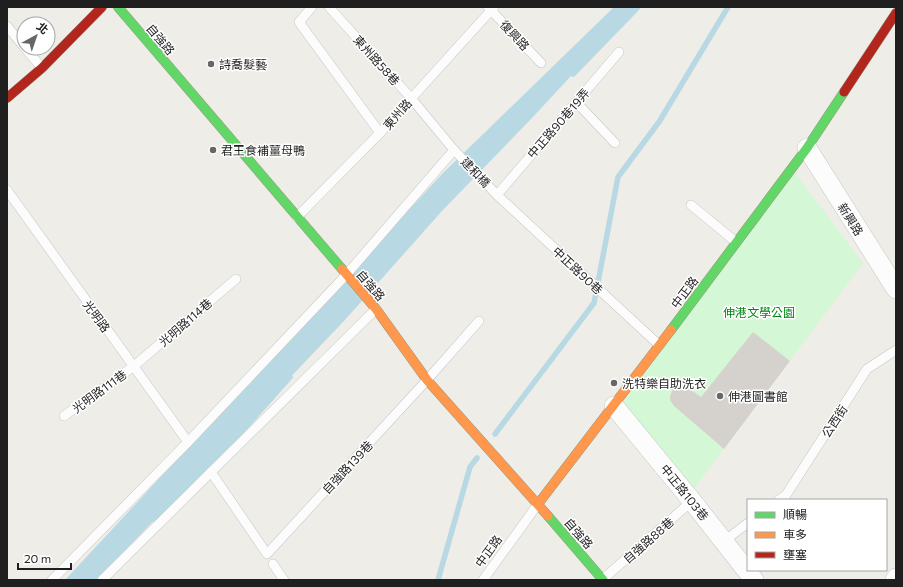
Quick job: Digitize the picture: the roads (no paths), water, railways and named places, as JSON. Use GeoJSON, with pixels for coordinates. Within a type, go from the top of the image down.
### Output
{"type":"FeatureCollection","features":[{"type":"Feature","properties":{"kind":"street"},"geometry":{"type":"LineString","coordinates":[[7,98],[42,68],[102,7]]}},
{"type":"Feature","properties":{"kind":"street","name":"自強路"},"geometry":{"type":"LineString","coordinates":[[118,7],[376,309],[427,380],[538,504],[603,580]]}},
{"type":"Feature","properties":{"kind":"street","name":"中正路"},"geometry":{"type":"LineString","coordinates":[[538,504],[614,406],[807,148],[896,13]]}},
{"type":"Feature","properties":{"kind":"street","name":"新興路"},"geometry":{"type":"LineString","coordinates":[[807,148],[896,289]]}},
{"type":"Feature","properties":{"kind":"street","name":"中正路103巷"},"geometry":{"type":"LineString","coordinates":[[614,406],[747,571]]}},
{"type":"Feature","properties":{"kind":"street","name":"中正路103巷"},"geometry":{"type":"LineString","coordinates":[[747,571],[754,580]]}},
{"type":"Feature","properties":{"kind":"lane"},"geometry":{"type":"LineString","coordinates":[[312,7],[299,22],[380,133]]}},
{"type":"Feature","properties":{"kind":"lane","name":"東州路58巷"},"geometry":{"type":"LineString","coordinates":[[329,7],[411,98],[454,150]]}},
{"type":"Feature","properties":{"kind":"lane","name":"東州路"},"geometry":{"type":"LineString","coordinates":[[297,217],[380,133],[491,8]]}},
{"type":"Feature","properties":{"kind":"lane","name":"復興路"},"geometry":{"type":"LineString","coordinates":[[491,8],[541,63]]}},
{"type":"Feature","properties":{"kind":"lane"},"geometry":{"type":"LineString","coordinates":[[7,26],[16,36]]}},
{"type":"Feature","properties":{"kind":"lane","name":"中正路90巷19弄"},"geometry":{"type":"LineString","coordinates":[[497,195],[619,52]]}},
{"type":"Feature","properties":{"kind":"lane"},"geometry":{"type":"LineString","coordinates":[[32,56],[42,68]]}},
{"type":"Feature","properties":{"kind":"lane"},"geometry":{"type":"LineString","coordinates":[[576,102],[614,143]]}},
{"type":"Feature","properties":{"kind":"lane"},"geometry":{"type":"LineString","coordinates":[[52,580],[188,442],[346,275],[454,150]]}},
{"type":"Feature","properties":{"kind":"lane","name":"建和橋"},"geometry":{"type":"LineString","coordinates":[[454,150],[497,195]]}},
{"type":"Feature","properties":{"kind":"lane","name":"光明路"},"geometry":{"type":"LineString","coordinates":[[7,190],[188,442]]}},
{"type":"Feature","properties":{"kind":"lane","name":"中正路90巷"},"geometry":{"type":"LineString","coordinates":[[497,195],[659,345]]}},
{"type":"Feature","properties":{"kind":"lane"},"geometry":{"type":"LineString","coordinates":[[691,205],[736,242]]}},
{"type":"Feature","properties":{"kind":"lane","name":"光明路114巷"},"geometry":{"type":"LineString","coordinates":[[134,366],[236,279]]}},
{"type":"Feature","properties":{"kind":"lane"},"geometry":{"type":"LineString","coordinates":[[102,580],[376,309]]}},
{"type":"Feature","properties":{"kind":"lane","name":"自強路139巷"},"geometry":{"type":"LineString","coordinates":[[211,472],[267,554],[427,380],[479,321]]}},
{"type":"Feature","properties":{"kind":"lane","name":"公西街"},"geometry":{"type":"LineString","coordinates":[[780,499],[786,495],[867,369],[896,350]]}},
{"type":"Feature","properties":{"kind":"lane","name":"光明路111巷"},"geometry":{"type":"LineString","coordinates":[[64,416],[134,366]]}},
{"type":"Feature","properties":{"kind":"lane","name":"自強路88巷"},"geometry":{"type":"LineString","coordinates":[[603,580],[692,501]]}},
{"type":"Feature","properties":{"kind":"lane","name":"中正路"},"geometry":{"type":"LineString","coordinates":[[482,580],[538,504]]}},
{"type":"Feature","properties":{"kind":"lane"},"geometry":{"type":"LineString","coordinates":[[724,541],[747,524]]}},
{"type":"Feature","properties":{"kind":"lane"},"geometry":{"type":"LineString","coordinates":[[273,564],[284,580]]}},
{"type":"Feature","properties":{"kind":"water"},"geometry":{"type":"Polygon","coordinates":[[[614,7],[635,7],[532,118],[442,211],[344,321],[97,580],[65,580],[443,173],[614,7]]]}},
{"type":"Feature","properties":{"kind":"waterway"},"geometry":{"type":"LineString","coordinates":[[573,74],[638,7]]}},
{"type":"Feature","properties":{"kind":"waterway"},"geometry":{"type":"LineString","coordinates":[[495,434],[594,303],[618,177],[659,122],[728,7]]}},
{"type":"Feature","properties":{"kind":"waterway"},"geometry":{"type":"LineString","coordinates":[[154,519],[234,440],[290,377]]}},
{"type":"Feature","properties":{"kind":"waterway"},"geometry":{"type":"LineString","coordinates":[[438,580],[470,467],[477,458]]}},
{"type":"Feature","properties":{"kind":"place","name":"詩喬髮藝"},"geometry":{"type":"Point","coordinates":[211,64]}},
{"type":"Feature","properties":{"kind":"place","name":"君王食補薑母鴨"},"geometry":{"type":"Point","coordinates":[213,150]}},
{"type":"Feature","properties":{"kind":"place","name":"洗特樂自助洗衣"},"geometry":{"type":"Point","coordinates":[614,383]}},
{"type":"Feature","properties":{"kind":"place","name":"伸港圖書館"},"geometry":{"type":"Point","coordinates":[720,396]}},
{"type":"Feature","properties":{"kind":"park label","name":"伸港文學公園"},"geometry":{"type":"Point","coordinates":[759,312]}}]}
